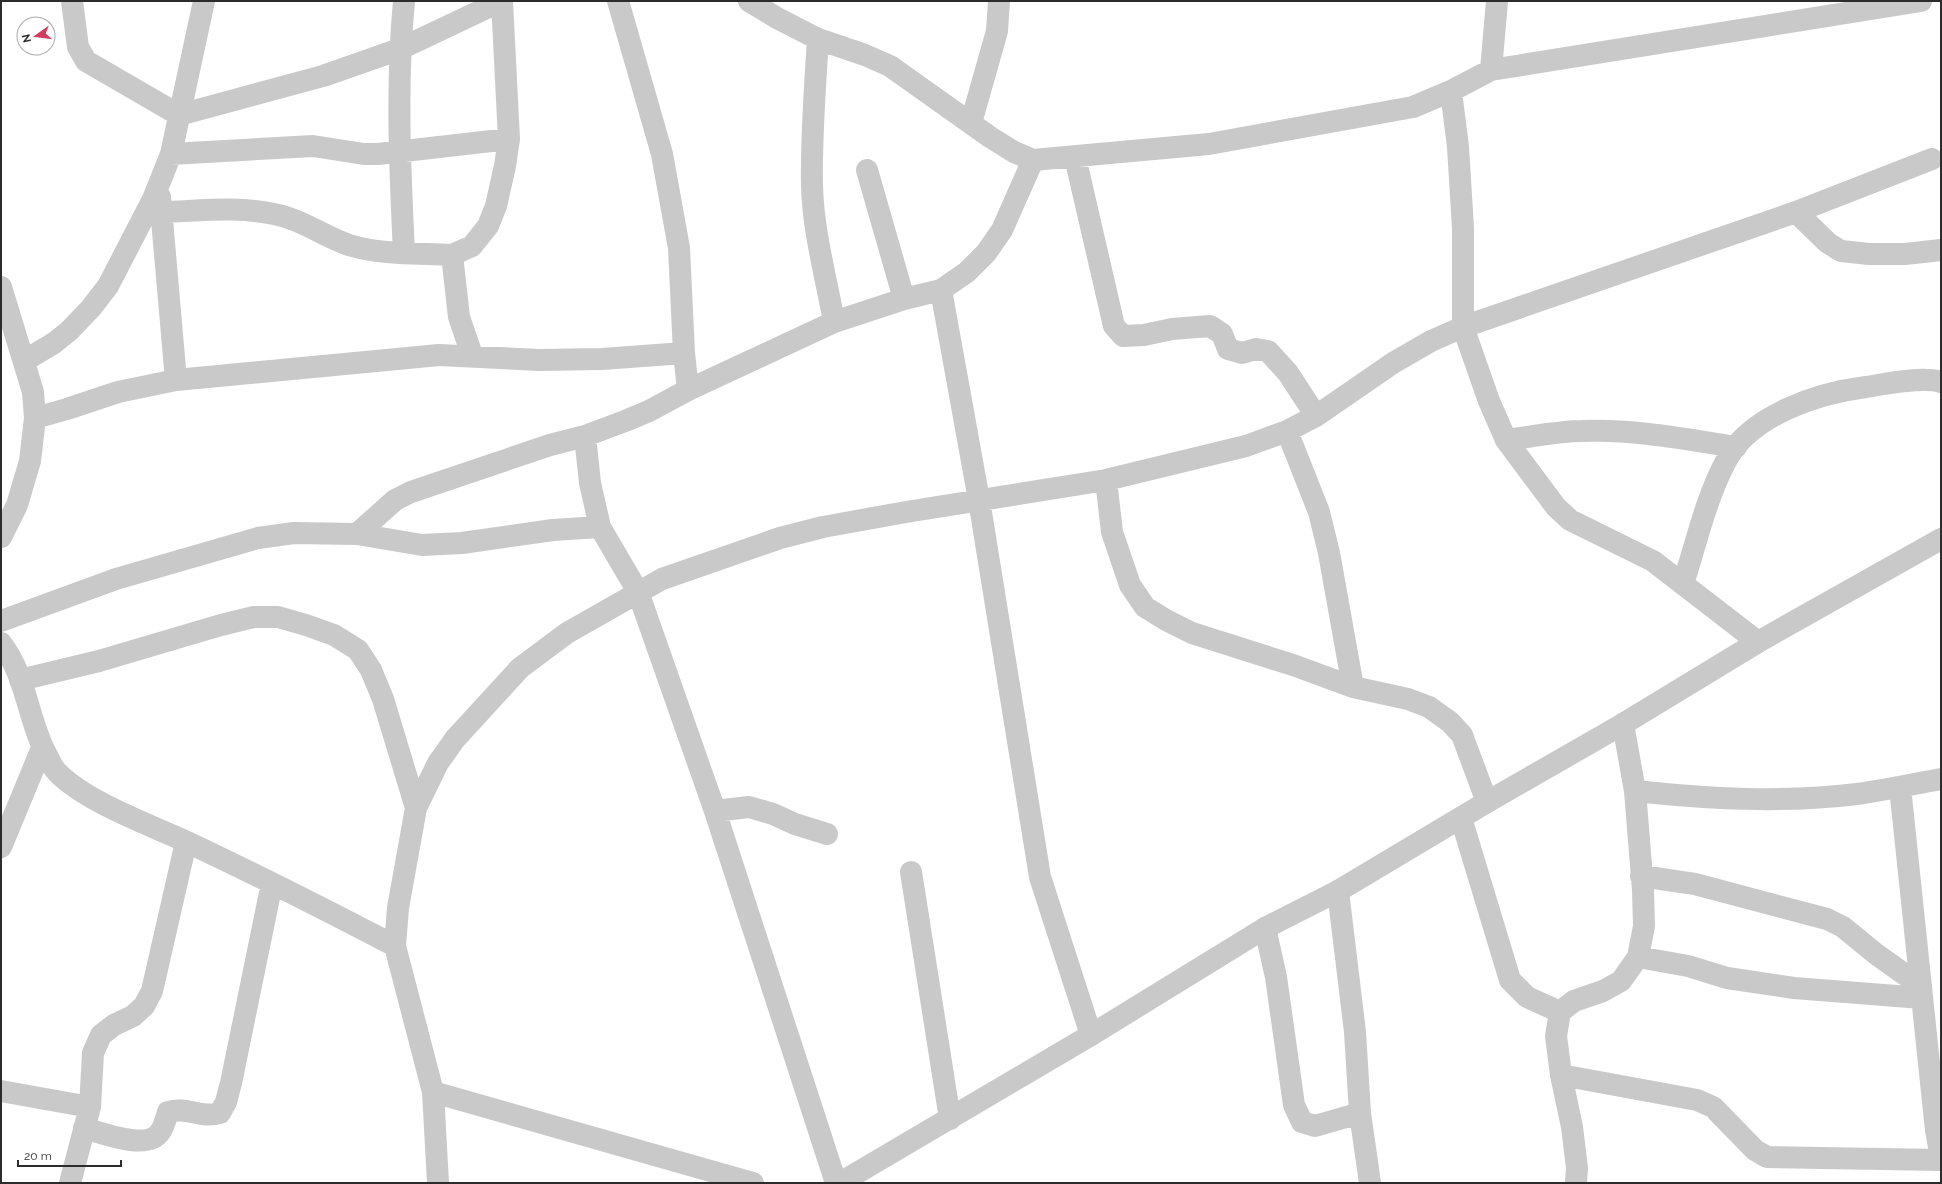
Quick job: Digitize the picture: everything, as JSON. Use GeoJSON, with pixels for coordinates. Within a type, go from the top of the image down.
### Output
{"type":"FeatureCollection","features":[{"type":"Feature","properties":{"kind":"street"},"geometry":{"type":"LineString","coordinates":[[72,1],[78,48],[86,61],[179,115],[322,76],[400,49],[501,1],[509,139],[496,206],[488,226],[472,246],[452,255],[404,253],[366,249],[348,244],[298,221],[274,214],[234,210],[162,212]]}},
{"type":"Feature","properties":{"kind":"street"},"geometry":{"type":"LineString","coordinates":[[24,361],[54,343],[69,331],[108,286],[159,186],[171,154],[204,1]]}},
{"type":"Feature","properties":{"kind":"street"},"geometry":{"type":"LineString","coordinates":[[404,1],[400,49],[399,152],[404,253]]}},
{"type":"Feature","properties":{"kind":"street"},"geometry":{"type":"LineString","coordinates":[[618,1],[662,154],[679,248],[684,353],[688,390]]}},
{"type":"Feature","properties":{"kind":"street"},"geometry":{"type":"LineString","coordinates":[[749,1],[777,18],[818,39],[866,55],[890,66],[1014,152],[1033,160],[1209,144],[1263,136],[1413,108],[1451,91],[1491,70],[1920,1]]}},
{"type":"Feature","properties":{"kind":"street"},"geometry":{"type":"LineString","coordinates":[[971,123],[996,38],[999,1]]}},
{"type":"Feature","properties":{"kind":"street"},"geometry":{"type":"LineString","coordinates":[[1491,70],[1497,1]]}},
{"type":"Feature","properties":{"kind":"street"},"geometry":{"type":"LineString","coordinates":[[818,39],[812,185],[814,214],[834,322]]}},
{"type":"Feature","properties":{"kind":"street"},"geometry":{"type":"LineString","coordinates":[[1451,91],[1458,147],[1463,213],[1463,327],[1489,400],[1506,440],[1556,508],[1570,520],[1653,561],[1758,642]]}},
{"type":"Feature","properties":{"kind":"street"},"geometry":{"type":"LineString","coordinates":[[171,154],[313,146],[364,154],[399,152],[509,139]]}},
{"type":"Feature","properties":{"kind":"street"},"geometry":{"type":"LineString","coordinates":[[1075,157],[1114,326],[1123,336],[1144,335],[1172,329],[1210,326],[1222,334],[1228,349],[1242,353],[1256,349],[1268,351],[1288,373],[1316,416]]}},
{"type":"Feature","properties":{"kind":"street"},"geometry":{"type":"LineString","coordinates":[[438,1183],[433,1092],[395,946],[398,908],[416,808],[438,763],[455,739],[520,668],[567,633],[638,592],[670,576],[780,538],[823,527],[1106,480],[1246,446],[1287,431],[1316,416],[1393,363],[1431,341],[1463,327],[1796,212],[1932,159]]}},
{"type":"Feature","properties":{"kind":"street"},"geometry":{"type":"LineString","coordinates":[[357,534],[395,500],[412,492],[550,445],[585,436],[649,411],[688,390],[834,322],[904,299],[941,290],[967,272],[986,254],[1002,230],[1033,160]]}},
{"type":"Feature","properties":{"kind":"street"},"geometry":{"type":"LineString","coordinates":[[867,170],[904,299]]}},
{"type":"Feature","properties":{"kind":"street"},"geometry":{"type":"LineString","coordinates":[[159,186],[176,380]]}},
{"type":"Feature","properties":{"kind":"street"},"geometry":{"type":"LineString","coordinates":[[1796,212],[1828,243],[1841,251],[1869,254],[1905,254],[1941,250]]}},
{"type":"Feature","properties":{"kind":"street"},"geometry":{"type":"LineString","coordinates":[[452,255],[459,317],[472,355]]}},
{"type":"Feature","properties":{"kind":"street"},"geometry":{"type":"LineString","coordinates":[[1,287],[33,392],[35,418],[30,461],[4,525]]}},
{"type":"Feature","properties":{"kind":"street"},"geometry":{"type":"LineString","coordinates":[[941,290],[980,500],[1040,877],[1091,1035]]}},
{"type":"Feature","properties":{"kind":"street"},"geometry":{"type":"LineString","coordinates":[[35,418],[67,410],[118,392],[176,380],[439,355],[472,355],[496,359],[539,360],[684,353]]}},
{"type":"Feature","properties":{"kind":"street"},"geometry":{"type":"LineString","coordinates":[[1682,584],[1716,484],[1726,460],[1742,438],[1761,423],[1800,404],[1841,390],[1898,382],[1934,380],[1941,382]]}},
{"type":"Feature","properties":{"kind":"street"},"geometry":{"type":"LineString","coordinates":[[1287,431],[1319,512],[1329,553],[1353,687]]}},
{"type":"Feature","properties":{"kind":"street"},"geometry":{"type":"LineString","coordinates":[[1506,440],[1581,431],[1615,432],[1647,433],[1736,447]]}},
{"type":"Feature","properties":{"kind":"street"},"geometry":{"type":"LineString","coordinates":[[585,436],[590,482],[600,527],[638,592],[715,811],[836,1183]]}},
{"type":"Feature","properties":{"kind":"street"},"geometry":{"type":"LineString","coordinates":[[1106,480],[1112,532],[1130,585],[1145,607],[1166,620],[1192,633],[1293,665],[1353,687],[1408,699],[1429,707],[1450,722],[1462,735],[1487,802]]}},
{"type":"Feature","properties":{"kind":"street"},"geometry":{"type":"LineString","coordinates":[[1,621],[116,579],[258,538],[294,533],[357,534],[422,545],[462,543],[553,530],[600,527]]}},
{"type":"Feature","properties":{"kind":"street"},"geometry":{"type":"LineString","coordinates":[[840,1183],[1091,1035],[1265,928],[1338,890],[1623,724],[1758,642],[1941,539]]}},
{"type":"Feature","properties":{"kind":"street"},"geometry":{"type":"LineString","coordinates":[[20,680],[100,661],[221,625],[254,617],[278,617],[306,625],[334,635],[358,650],[371,670],[383,699],[416,808]]}},
{"type":"Feature","properties":{"kind":"street"},"geometry":{"type":"LineString","coordinates":[[1,643],[8,652],[20,680],[42,748],[56,772],[81,790],[109,806],[272,883],[395,946]]}},
{"type":"Feature","properties":{"kind":"street"},"geometry":{"type":"LineString","coordinates":[[1576,1183],[1577,1168],[1572,1127],[1561,1075],[1556,1036],[1560,1012],[1574,1001],[1603,991],[1621,981],[1638,957],[1644,926],[1635,791],[1623,724]]}},
{"type":"Feature","properties":{"kind":"street"},"geometry":{"type":"LineString","coordinates":[[1,847],[42,748]]}},
{"type":"Feature","properties":{"kind":"street"},"geometry":{"type":"LineString","coordinates":[[1635,791],[1679,796],[1762,799],[1823,797],[1900,787],[1941,779]]}},
{"type":"Feature","properties":{"kind":"street"},"geometry":{"type":"LineString","coordinates":[[1561,1075],[1697,1100],[1713,1107],[1755,1150],[1767,1157],[1941,1159],[1936,1130],[1900,787]]}},
{"type":"Feature","properties":{"kind":"street"},"geometry":{"type":"LineString","coordinates":[[715,811],[749,807],[773,814],[795,824],[827,834]]}},
{"type":"Feature","properties":{"kind":"street"},"geometry":{"type":"LineString","coordinates":[[1461,818],[1510,980],[1527,997],[1560,1012]]}},
{"type":"Feature","properties":{"kind":"street"},"geometry":{"type":"LineString","coordinates":[[70,1183],[87,1118],[93,1053],[101,1035],[114,1025],[133,1016],[144,1006],[152,991],[186,842]]}},
{"type":"Feature","properties":{"kind":"street"},"geometry":{"type":"LineString","coordinates":[[911,872],[925,951],[950,1119]]}},
{"type":"Feature","properties":{"kind":"street"},"geometry":{"type":"LineString","coordinates":[[1641,876],[1695,884],[1827,919],[1843,927],[1922,992]]}},
{"type":"Feature","properties":{"kind":"street"},"geometry":{"type":"LineString","coordinates":[[1,1091],[87,1118],[134,1141],[149,1141],[160,1133],[168,1112],[179,1109],[210,1116],[220,1113],[226,1102],[231,1083],[272,883]]}},
{"type":"Feature","properties":{"kind":"street"},"geometry":{"type":"LineString","coordinates":[[1338,890],[1355,1025],[1360,1113],[1370,1183]]}},
{"type":"Feature","properties":{"kind":"street"},"geometry":{"type":"LineString","coordinates":[[1265,928],[1277,985],[1294,1104],[1302,1122],[1315,1126],[1360,1113]]}},
{"type":"Feature","properties":{"kind":"street"},"geometry":{"type":"LineString","coordinates":[[1638,957],[1688,966],[1727,978],[1794,988],[1922,992]]}},
{"type":"Feature","properties":{"kind":"street"},"geometry":{"type":"LineString","coordinates":[[433,1092],[753,1183]]}}]}
